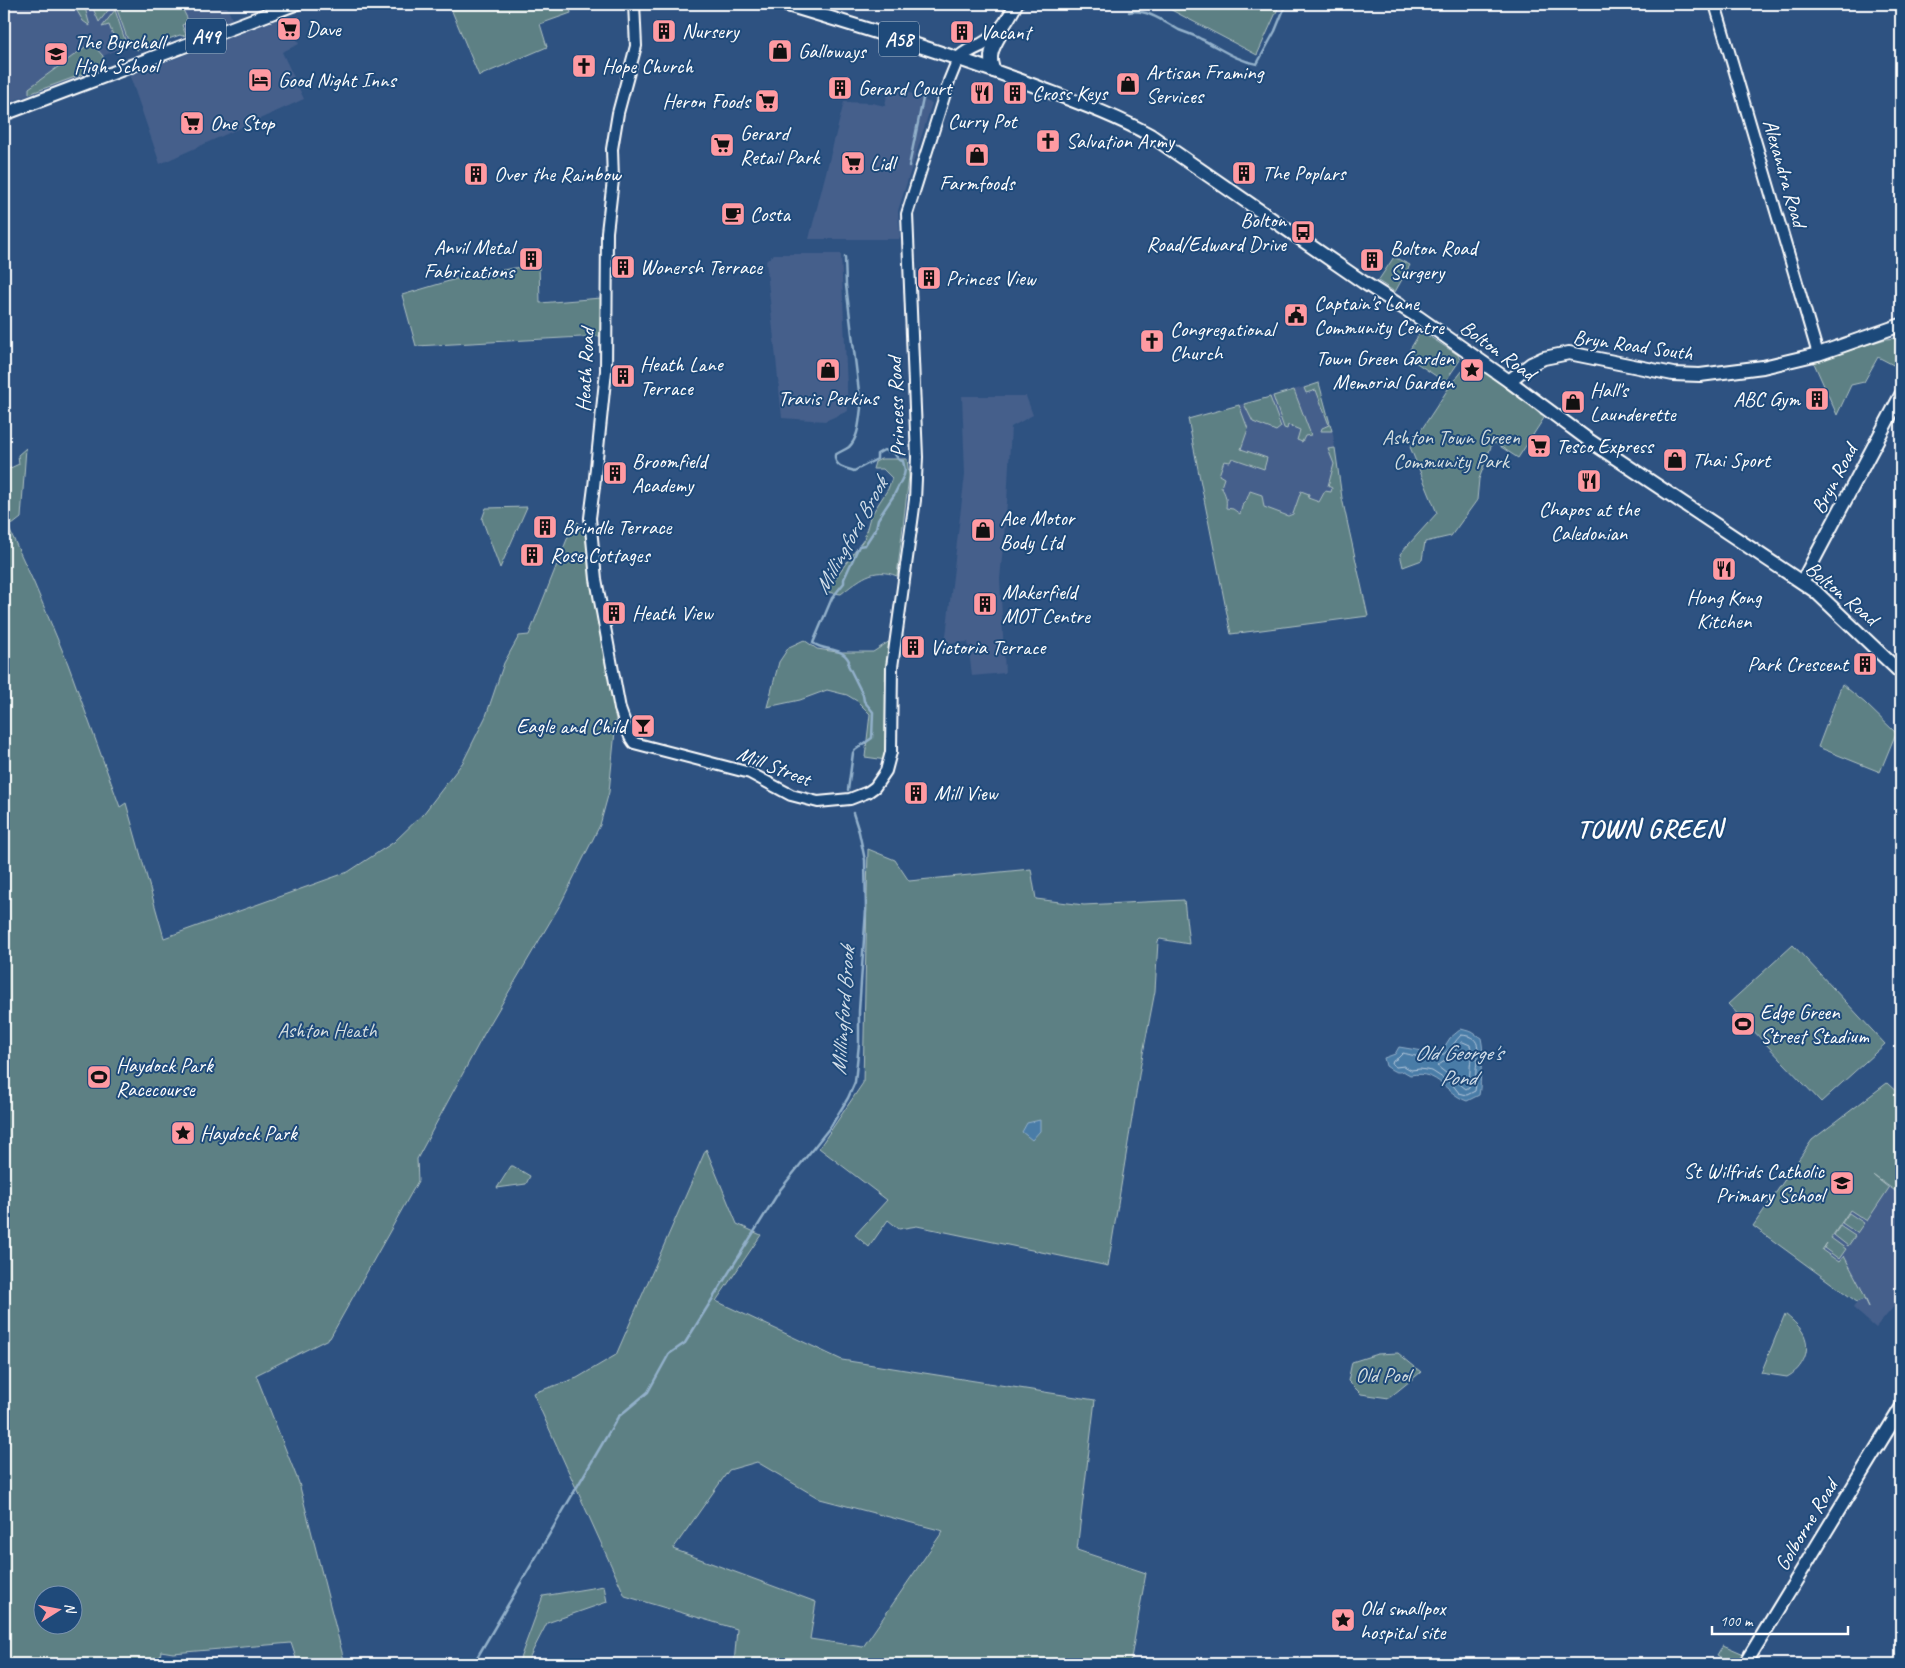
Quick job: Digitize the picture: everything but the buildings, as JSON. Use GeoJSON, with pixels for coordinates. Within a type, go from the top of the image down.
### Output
{"type":"FeatureCollection","features":[{"type":"Feature","properties":{"kind":"main road","name":"A49"},"geometry":{"type":"LineString","coordinates":[[4,114],[294,4]]}},
{"type":"Feature","properties":{"kind":"main road","name":"A58"},"geometry":{"type":"LineString","coordinates":[[784,4],[994,71]]}},
{"type":"Feature","properties":{"kind":"main road"},"geometry":{"type":"LineString","coordinates":[[994,71],[991,64],[991,50],[1016,4]]}},
{"type":"Feature","properties":{"kind":"main road"},"geometry":{"type":"LineString","coordinates":[[958,59],[964,52],[995,36],[1006,25]]}},
{"type":"Feature","properties":{"kind":"main road","name":"Bolton Road"},"geometry":{"type":"LineString","coordinates":[[994,71],[1090,107],[1150,135],[1363,282],[1418,316],[1510,381],[1590,441],[1742,544],[1802,582],[1829,604],[1901,673]]}},
{"type":"Feature","properties":{"kind":"main road","name":"Bryn Road South"},"geometry":{"type":"LineString","coordinates":[[1510,381],[1531,364],[1544,358],[1569,353],[1673,374],[1700,375],[1763,367],[1818,354],[1900,326]]}},
{"type":"Feature","properties":{"kind":"main road","name":"Bryn Road"},"geometry":{"type":"LineString","coordinates":[[1802,582],[1901,395]]}},
{"type":"Feature","properties":{"kind":"main road","name":"Golborne Road"},"geometry":{"type":"LineString","coordinates":[[1745,1664],[1901,1408]]}},
{"type":"Feature","properties":{"kind":"street","name":"Heath Road"},"geometry":{"type":"LineString","coordinates":[[630,737],[620,709],[596,579],[590,518],[606,371],[607,232],[613,180],[612,149],[618,113],[636,46],[634,4]]}},
{"type":"Feature","properties":{"kind":"street","name":"Alexandra Road"},"geometry":{"type":"LineString","coordinates":[[1715,4],[1818,354]]}},
{"type":"Feature","properties":{"kind":"street","name":"Princess Road"},"geometry":{"type":"LineString","coordinates":[[890,760],[892,666],[915,500],[917,457],[907,214],[949,80],[958,59]]}},
{"type":"Feature","properties":{"kind":"street","name":"Mill Street"},"geometry":{"type":"LineString","coordinates":[[630,737],[634,743],[643,746],[750,773],[791,795],[818,802],[850,799],[868,792],[881,780],[890,760]]}},
{"type":"Feature","properties":{"kind":"shaded area","name":"The Byrchall High School"},"geometry":{"type":"Polygon","coordinates":[[[4,4],[226,4],[232,19],[137,50],[135,45],[112,52],[103,56],[104,64],[99,70],[4,104],[4,4]]]}},
{"type":"Feature","properties":{"kind":"shaded area"},"geometry":{"type":"Polygon","coordinates":[[[287,16],[299,44],[282,52],[304,99],[160,164],[130,76],[287,16]]]}},
{"type":"Feature","properties":{"kind":"shaded area"},"geometry":{"type":"Polygon","coordinates":[[[888,88],[926,97],[925,101],[932,103],[898,211],[899,239],[809,239],[844,102],[872,103],[885,106],[888,88]]]}},
{"type":"Feature","properties":{"kind":"shaded area"},"geometry":{"type":"Polygon","coordinates":[[[774,254],[841,254],[848,411],[825,421],[782,418],[766,261],[774,254]]]}},
{"type":"Feature","properties":{"kind":"shaded area"},"geometry":{"type":"Polygon","coordinates":[[[1319,383],[1332,427],[1342,498],[1368,616],[1231,634],[1188,419],[1319,383]]]}},
{"type":"Feature","properties":{"kind":"shaded area"},"geometry":{"type":"Polygon","coordinates":[[[962,396],[1026,396],[1033,415],[1011,427],[1000,579],[1005,673],[972,676],[968,642],[945,644],[965,474],[962,396]]]}},
{"type":"Feature","properties":{"kind":"shaded area","name":"St Wilfrids Catholic Primary School"},"geometry":{"type":"Polygon","coordinates":[[[1887,1083],[1901,1096],[1901,1298],[1876,1328],[1853,1308],[1857,1302],[1753,1226],[1812,1140],[1887,1083]]]}},
{"type":"Feature","properties":{"kind":"green space"},"geometry":{"type":"Polygon","coordinates":[[[73,4],[84,4],[90,26],[83,21],[73,4]]]}},
{"type":"Feature","properties":{"kind":"green space"},"geometry":{"type":"Polygon","coordinates":[[[91,4],[111,4],[99,22],[91,4]]]}},
{"type":"Feature","properties":{"kind":"green space"},"geometry":{"type":"Polygon","coordinates":[[[115,4],[180,4],[189,22],[182,25],[186,35],[180,35],[137,50],[135,45],[130,46],[115,4]]]}},
{"type":"Feature","properties":{"kind":"green space"},"geometry":{"type":"Polygon","coordinates":[[[449,4],[569,4],[571,13],[540,24],[547,47],[479,76],[449,4]]]}},
{"type":"Feature","properties":{"kind":"green space"},"geometry":{"type":"Polygon","coordinates":[[[1160,4],[1280,4],[1257,55],[1160,4]]]}},
{"type":"Feature","properties":{"kind":"green space"},"geometry":{"type":"Polygon","coordinates":[[[115,10],[125,40],[122,49],[119,50],[109,25],[102,27],[115,10]]]}},
{"type":"Feature","properties":{"kind":"green space"},"geometry":{"type":"Polygon","coordinates":[[[88,45],[95,47],[103,56],[102,67],[29,94],[29,88],[88,45]]]}},
{"type":"Feature","properties":{"kind":"green space"},"geometry":{"type":"Polygon","coordinates":[[[1394,257],[1410,265],[1395,292],[1378,281],[1394,257]]]}},
{"type":"Feature","properties":{"kind":"green space"},"geometry":{"type":"Polygon","coordinates":[[[539,264],[540,303],[601,298],[600,336],[416,346],[402,295],[466,276],[539,264]]]}},
{"type":"Feature","properties":{"kind":"green space"},"geometry":{"type":"Polygon","coordinates":[[[1421,331],[1458,355],[1460,360],[1445,382],[1406,356],[1421,331]]]}},
{"type":"Feature","properties":{"kind":"green space"},"geometry":{"type":"Polygon","coordinates":[[[1897,338],[1901,340],[1901,369],[1878,357],[1864,382],[1851,385],[1837,415],[1813,361],[1886,339],[1897,338]]]}},
{"type":"Feature","properties":{"kind":"green space","name":"Ashton Town Green Community Park"},"geometry":{"type":"Polygon","coordinates":[[[1474,356],[1544,418],[1518,458],[1495,443],[1492,444],[1479,479],[1477,500],[1451,536],[1425,542],[1422,560],[1403,567],[1400,554],[1437,513],[1410,447],[1448,389],[1474,356]]]}},
{"type":"Feature","properties":{"kind":"green space"},"geometry":{"type":"Polygon","coordinates":[[[1319,383],[1332,431],[1321,431],[1322,428],[1329,425],[1316,390],[1306,393],[1304,388],[1319,383]]]}},
{"type":"Feature","properties":{"kind":"green space"},"geometry":{"type":"Polygon","coordinates":[[[1294,390],[1311,435],[1305,436],[1302,442],[1297,440],[1300,430],[1288,425],[1287,429],[1284,428],[1273,396],[1294,390]]]}},
{"type":"Feature","properties":{"kind":"green space"},"geometry":{"type":"Polygon","coordinates":[[[1270,397],[1281,427],[1276,431],[1253,422],[1244,404],[1270,397]]]}},
{"type":"Feature","properties":{"kind":"green space"},"geometry":{"type":"Polygon","coordinates":[[[1239,405],[1248,429],[1241,449],[1267,458],[1264,469],[1232,458],[1230,462],[1224,461],[1219,475],[1224,478],[1221,487],[1226,497],[1226,508],[1233,509],[1240,514],[1243,503],[1250,491],[1262,495],[1264,507],[1288,516],[1293,514],[1301,491],[1309,494],[1308,498],[1319,502],[1325,491],[1331,492],[1332,488],[1328,486],[1334,464],[1328,449],[1335,448],[1342,498],[1368,616],[1231,634],[1188,419],[1239,405]]]}},
{"type":"Feature","properties":{"kind":"green space"},"geometry":{"type":"Polygon","coordinates":[[[26,448],[21,518],[12,525],[4,507],[4,471],[19,464],[18,455],[26,448]]]}},
{"type":"Feature","properties":{"kind":"green space"},"geometry":{"type":"Polygon","coordinates":[[[881,459],[907,459],[909,476],[897,576],[888,573],[873,574],[860,580],[841,594],[825,592],[864,539],[870,517],[888,489],[892,478],[883,469],[873,469],[875,462],[881,459]]]}},
{"type":"Feature","properties":{"kind":"green space"},"geometry":{"type":"Polygon","coordinates":[[[527,507],[500,568],[482,519],[486,508],[527,507]]]}},
{"type":"Feature","properties":{"kind":"green space","name":"Ashton Heath"},"geometry":{"type":"Polygon","coordinates":[[[4,518],[68,664],[120,807],[126,803],[164,938],[348,872],[394,842],[424,813],[463,762],[486,716],[504,663],[519,636],[529,635],[573,524],[578,522],[584,528],[616,721],[609,792],[600,825],[560,905],[484,1034],[417,1159],[418,1181],[330,1338],[256,1375],[299,1483],[345,1664],[298,1664],[291,1643],[173,1653],[161,1651],[159,1664],[4,1664],[4,518]]]}},
{"type":"Feature","properties":{"kind":"green space"},"geometry":{"type":"Polygon","coordinates":[[[804,640],[817,649],[837,652],[873,652],[890,641],[886,760],[865,757],[870,714],[857,701],[847,695],[827,690],[800,700],[767,707],[779,662],[789,647],[804,640]]]}},
{"type":"Feature","properties":{"kind":"green space"},"geometry":{"type":"Polygon","coordinates":[[[1842,684],[1896,733],[1880,772],[1818,747],[1842,684]]]}},
{"type":"Feature","properties":{"kind":"green space"},"geometry":{"type":"Polygon","coordinates":[[[868,849],[895,860],[909,881],[1031,869],[1036,899],[1084,905],[1184,900],[1189,944],[1160,939],[1158,941],[1155,991],[1140,1069],[1108,1266],[917,1226],[899,1229],[888,1220],[869,1247],[855,1235],[887,1200],[819,1148],[863,1083],[868,849]]]}},
{"type":"Feature","properties":{"kind":"green space"},"geometry":{"type":"Polygon","coordinates":[[[1793,945],[1885,1044],[1821,1102],[1728,1004],[1793,945]]]}},
{"type":"Feature","properties":{"kind":"green space","name":"St Wilfrids Catholic Primary School"},"geometry":{"type":"Polygon","coordinates":[[[1887,1083],[1901,1096],[1901,1195],[1874,1176],[1889,1188],[1867,1221],[1850,1210],[1831,1238],[1846,1249],[1839,1259],[1824,1248],[1827,1243],[1822,1250],[1839,1262],[1844,1256],[1869,1307],[1865,1299],[1857,1302],[1753,1226],[1812,1140],[1887,1083]]]}},
{"type":"Feature","properties":{"kind":"green space"},"geometry":{"type":"Polygon","coordinates":[[[706,1149],[737,1224],[761,1235],[716,1301],[842,1360],[1095,1400],[1077,1550],[1146,1573],[1130,1664],[734,1664],[737,1629],[625,1596],[533,1393],[577,1378],[616,1355],[706,1149]],[[757,1462],[729,1470],[673,1549],[816,1602],[810,1639],[863,1647],[943,1531],[820,1499],[757,1462]]]}},
{"type":"Feature","properties":{"kind":"green space"},"geometry":{"type":"Polygon","coordinates":[[[511,1166],[530,1176],[526,1184],[497,1188],[511,1166]]]}},
{"type":"Feature","properties":{"kind":"green space"},"geometry":{"type":"Polygon","coordinates":[[[1849,1213],[1864,1223],[1857,1233],[1842,1223],[1849,1213]]]}},
{"type":"Feature","properties":{"kind":"green space"},"geometry":{"type":"Polygon","coordinates":[[[1840,1226],[1855,1236],[1848,1246],[1834,1235],[1840,1226]]]}},
{"type":"Feature","properties":{"kind":"green space"},"geometry":{"type":"Polygon","coordinates":[[[1785,1314],[1802,1331],[1807,1344],[1805,1357],[1798,1369],[1787,1377],[1761,1373],[1785,1314]]]}},
{"type":"Feature","properties":{"kind":"green space","name":"Old Pool"},"geometry":{"type":"Polygon","coordinates":[[[1398,1353],[1421,1372],[1389,1398],[1361,1394],[1348,1381],[1352,1362],[1377,1354],[1398,1353]]]}},
{"type":"Feature","properties":{"kind":"green space"},"geometry":{"type":"Polygon","coordinates":[[[604,1586],[607,1602],[547,1623],[526,1664],[518,1664],[543,1596],[604,1586]]]}},
{"type":"Feature","properties":{"kind":"green space"},"geometry":{"type":"Polygon","coordinates":[[[1723,1645],[1744,1654],[1737,1664],[1719,1663],[1722,1658],[1717,1655],[1723,1645]]]}},
{"type":"Feature","properties":{"kind":"water","name":"Old George's Pond"},"geometry":{"type":"Polygon","coordinates":[[[1461,1029],[1472,1032],[1481,1038],[1482,1047],[1479,1095],[1467,1101],[1435,1079],[1420,1074],[1410,1075],[1403,1071],[1396,1072],[1386,1066],[1384,1058],[1395,1054],[1399,1047],[1435,1053],[1443,1049],[1450,1038],[1461,1029]]]}},
{"type":"Feature","properties":{"kind":"water"},"geometry":{"type":"Polygon","coordinates":[[[1040,1120],[1040,1131],[1032,1140],[1022,1132],[1027,1123],[1040,1120]]]}},
{"type":"Feature","properties":{"kind":"waterway"},"geometry":{"type":"LineString","coordinates":[[1129,12],[1142,12],[1155,16],[1179,30],[1235,57],[1257,64],[1275,31],[1286,4]]}},
{"type":"Feature","properties":{"kind":"waterway","name":"Millingford Brook"},"geometry":{"type":"LineString","coordinates":[[909,166],[925,89]]}},
{"type":"Feature","properties":{"kind":"waterway","name":"Millingford Brook"},"geometry":{"type":"LineString","coordinates":[[845,257],[846,285],[861,408],[855,439],[849,447],[835,455],[835,459],[838,465],[854,471],[877,459],[877,454],[884,450],[894,453],[899,460],[903,461],[905,470],[894,495],[878,519],[876,528],[865,545],[859,546],[844,579],[844,583],[832,598],[813,643],[823,648],[838,651],[846,656],[864,701],[873,712],[872,738],[853,753],[848,790]]}},
{"type":"Feature","properties":{"kind":"waterway"},"geometry":{"type":"LineString","coordinates":[[465,1664],[475,1661],[618,1417],[648,1392],[669,1354],[685,1343],[780,1190],[831,1126],[848,1098],[855,1082],[859,1044],[859,1011],[866,910],[865,860],[853,813]]}},
{"type":"Feature","properties":{"kind":"place","name":"Dave"},"geometry":{"type":"Point","coordinates":[289,29]}},
{"type":"Feature","properties":{"kind":"place","name":"Nursery"},"geometry":{"type":"Point","coordinates":[664,31]}},
{"type":"Feature","properties":{"kind":"place","name":"Vacant"},"geometry":{"type":"Point","coordinates":[962,32]}},
{"type":"Feature","properties":{"kind":"place","name":"Galloways"},"geometry":{"type":"Point","coordinates":[780,51]}},
{"type":"Feature","properties":{"kind":"place","name":"The Byrchall High School"},"geometry":{"type":"Point","coordinates":[56,54]}},
{"type":"Feature","properties":{"kind":"place","name":"Hope Church"},"geometry":{"type":"Point","coordinates":[584,66]}},
{"type":"Feature","properties":{"kind":"place","name":"Good Night Inns"},"geometry":{"type":"Point","coordinates":[260,80]}},
{"type":"Feature","properties":{"kind":"place","name":"Artisan Framing Services"},"geometry":{"type":"Point","coordinates":[1128,84]}},
{"type":"Feature","properties":{"kind":"place","name":"Gerard Court"},"geometry":{"type":"Point","coordinates":[840,88]}},
{"type":"Feature","properties":{"kind":"place","name":"Curry Pot"},"geometry":{"type":"Point","coordinates":[982,93]}},
{"type":"Feature","properties":{"kind":"place","name":"Cross Keys"},"geometry":{"type":"Point","coordinates":[1015,93]}},
{"type":"Feature","properties":{"kind":"place","name":"Heron Foods"},"geometry":{"type":"Point","coordinates":[767,101]}},
{"type":"Feature","properties":{"kind":"place","name":"One Stop"},"geometry":{"type":"Point","coordinates":[192,123]}},
{"type":"Feature","properties":{"kind":"place","name":"Salvation Army"},"geometry":{"type":"Point","coordinates":[1048,141]}},
{"type":"Feature","properties":{"kind":"place","name":"Gerard Retail Park"},"geometry":{"type":"Point","coordinates":[722,145]}},
{"type":"Feature","properties":{"kind":"place","name":"Farmfoods"},"geometry":{"type":"Point","coordinates":[977,155]}},
{"type":"Feature","properties":{"kind":"place","name":"Lidl"},"geometry":{"type":"Point","coordinates":[853,163]}},
{"type":"Feature","properties":{"kind":"place","name":"The Poplars"},"geometry":{"type":"Point","coordinates":[1244,173]}},
{"type":"Feature","properties":{"kind":"place","name":"Over the Rainbow"},"geometry":{"type":"Point","coordinates":[476,174]}},
{"type":"Feature","properties":{"kind":"place","name":"Costa"},"geometry":{"type":"Point","coordinates":[733,214]}},
{"type":"Feature","properties":{"kind":"place","name":"Bolton Road/Edward Drive"},"geometry":{"type":"Point","coordinates":[1303,232]}},
{"type":"Feature","properties":{"kind":"place","name":"Anvil Metal Fabrications"},"geometry":{"type":"Point","coordinates":[531,259]}},
{"type":"Feature","properties":{"kind":"place","name":"Bolton Road Surgery"},"geometry":{"type":"Point","coordinates":[1372,260]}},
{"type":"Feature","properties":{"kind":"place","name":"Wonersh Terrace"},"geometry":{"type":"Point","coordinates":[623,267]}},
{"type":"Feature","properties":{"kind":"place","name":"Princes View"},"geometry":{"type":"Point","coordinates":[929,278]}},
{"type":"Feature","properties":{"kind":"place","name":"Captain's Lane Community Centre"},"geometry":{"type":"Point","coordinates":[1296,315]}},
{"type":"Feature","properties":{"kind":"place","name":"Congregational Church"},"geometry":{"type":"Point","coordinates":[1152,341]}},
{"type":"Feature","properties":{"kind":"place","name":"Travis Perkins"},"geometry":{"type":"Point","coordinates":[828,370]}},
{"type":"Feature","properties":{"kind":"place","name":"Town Green Garden Memorial Garden"},"geometry":{"type":"Point","coordinates":[1472,370]}},
{"type":"Feature","properties":{"kind":"place","name":"Heath Lane Terrace"},"geometry":{"type":"Point","coordinates":[623,376]}},
{"type":"Feature","properties":{"kind":"place","name":"ABC Gym"},"geometry":{"type":"Point","coordinates":[1817,399]}},
{"type":"Feature","properties":{"kind":"place","name":"Hall's Launderette"},"geometry":{"type":"Point","coordinates":[1573,402]}},
{"type":"Feature","properties":{"kind":"place","name":"Tesco Express"},"geometry":{"type":"Point","coordinates":[1539,446]}},
{"type":"Feature","properties":{"kind":"place","name":"Thai Sport"},"geometry":{"type":"Point","coordinates":[1675,460]}},
{"type":"Feature","properties":{"kind":"place","name":"Broomfield Academy"},"geometry":{"type":"Point","coordinates":[615,473]}},
{"type":"Feature","properties":{"kind":"place","name":"Chapos at the Caledonian"},"geometry":{"type":"Point","coordinates":[1589,481]}},
{"type":"Feature","properties":{"kind":"place","name":"Brindle Terrace"},"geometry":{"type":"Point","coordinates":[545,527]}},
{"type":"Feature","properties":{"kind":"place","name":"Ace Motor Body Ltd"},"geometry":{"type":"Point","coordinates":[983,530]}},
{"type":"Feature","properties":{"kind":"place","name":"Rose Cottages"},"geometry":{"type":"Point","coordinates":[532,555]}},
{"type":"Feature","properties":{"kind":"place","name":"Hong Kong Kitchen"},"geometry":{"type":"Point","coordinates":[1724,569]}},
{"type":"Feature","properties":{"kind":"place","name":"Makerfield MOT Centre"},"geometry":{"type":"Point","coordinates":[985,604]}},
{"type":"Feature","properties":{"kind":"place","name":"Heath View"},"geometry":{"type":"Point","coordinates":[614,613]}},
{"type":"Feature","properties":{"kind":"place","name":"Victoria Terrace"},"geometry":{"type":"Point","coordinates":[913,647]}},
{"type":"Feature","properties":{"kind":"place","name":"Park Crescent"},"geometry":{"type":"Point","coordinates":[1865,664]}},
{"type":"Feature","properties":{"kind":"place","name":"Eagle and Child"},"geometry":{"type":"Point","coordinates":[643,726]}},
{"type":"Feature","properties":{"kind":"place","name":"Mill View"},"geometry":{"type":"Point","coordinates":[916,793]}},
{"type":"Feature","properties":{"kind":"place","name":"Edge Green Street Stadium"},"geometry":{"type":"Point","coordinates":[1743,1024]}},
{"type":"Feature","properties":{"kind":"place","name":"Haydock Park Racecourse"},"geometry":{"type":"Point","coordinates":[99,1077]}},
{"type":"Feature","properties":{"kind":"place","name":"Haydock Park"},"geometry":{"type":"Point","coordinates":[183,1133]}},
{"type":"Feature","properties":{"kind":"place","name":"St Wilfrids Catholic Primary School"},"geometry":{"type":"Point","coordinates":[1842,1183]}},
{"type":"Feature","properties":{"kind":"place","name":"Old smallpox hospital site"},"geometry":{"type":"Point","coordinates":[1343,1620]}},
{"type":"Feature","properties":{"kind":"district","name":"TOWN GREEN"},"geometry":{"type":"Point","coordinates":[1650,828]}}]}
